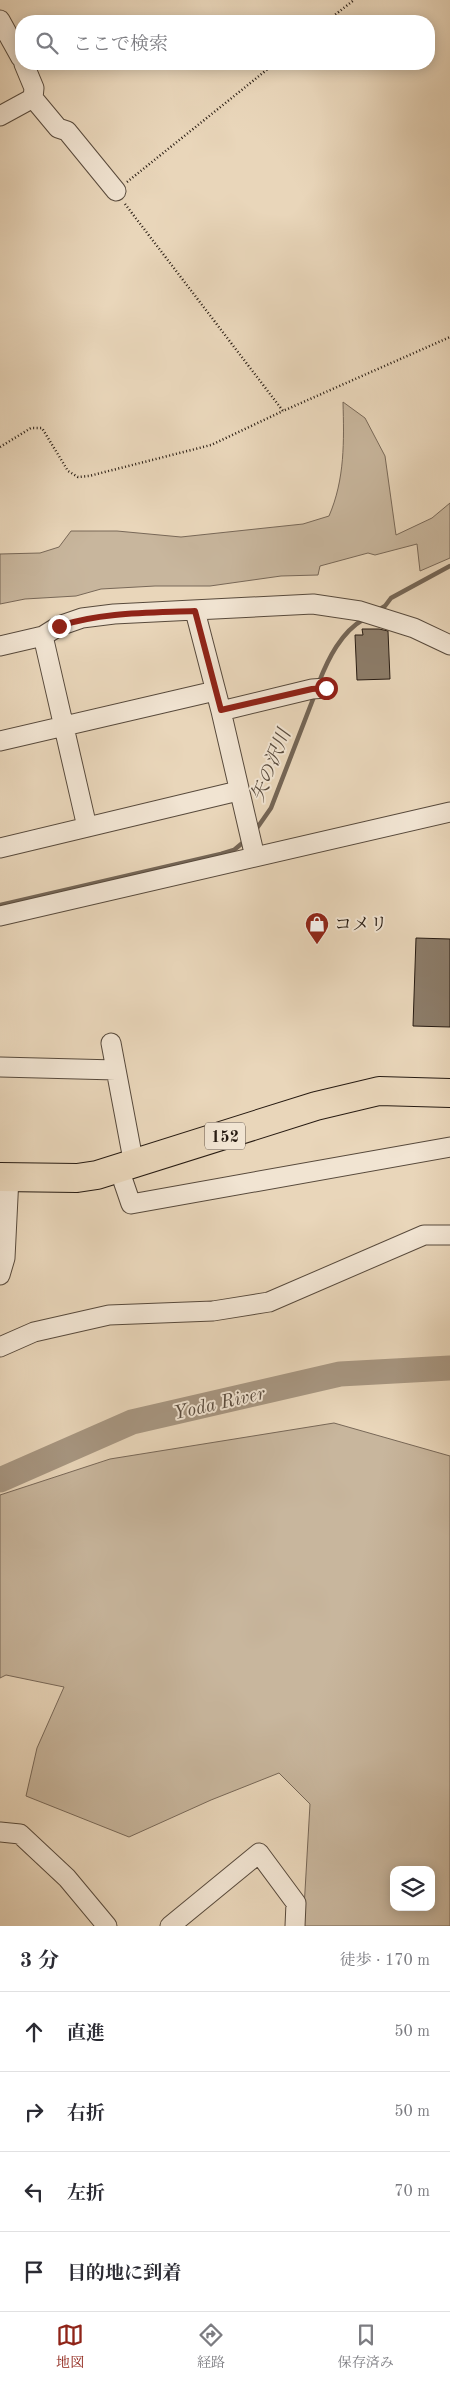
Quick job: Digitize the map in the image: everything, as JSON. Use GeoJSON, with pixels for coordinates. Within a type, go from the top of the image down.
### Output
{"type":"FeatureCollection","features":[{"type":"Feature","properties":{"kind":"highway","name":"152"},"geometry":{"type":"LineString","coordinates":[[4,1177],[77,1178],[127,1167],[316,1106],[379,1092],[450,1093]]}},
{"type":"Feature","properties":{"kind":"street"},"geometry":{"type":"LineString","coordinates":[[0,20],[15,47]]}},
{"type":"Feature","properties":{"kind":"street"},"geometry":{"type":"LineString","coordinates":[[26,70],[34,88],[33,98],[58,128],[67,131],[116,191]]}},
{"type":"Feature","properties":{"kind":"street"},"geometry":{"type":"LineString","coordinates":[[0,116],[33,98]]}},
{"type":"Feature","properties":{"kind":"street"},"geometry":{"type":"LineString","coordinates":[[0,646],[43,636],[59,626],[82,618],[114,614],[313,604],[360,611],[414,628],[450,645]]}},
{"type":"Feature","properties":{"kind":"street"},"geometry":{"type":"LineString","coordinates":[[195,611],[221,710],[251,843]]}},
{"type":"Feature","properties":{"kind":"street"},"geometry":{"type":"LineString","coordinates":[[43,636],[87,827]]}},
{"type":"Feature","properties":{"kind":"street"},"geometry":{"type":"LineString","coordinates":[[221,710],[320,689]]}},
{"type":"Feature","properties":{"kind":"street"},"geometry":{"type":"LineString","coordinates":[[0,741],[63,728],[215,691]]}},
{"type":"Feature","properties":{"kind":"street"},"geometry":{"type":"LineString","coordinates":[[0,848],[238,791]]}},
{"type":"Feature","properties":{"kind":"street"},"geometry":{"type":"LineString","coordinates":[[0,916],[251,843],[450,812]]}},
{"type":"Feature","properties":{"kind":"street"},"geometry":{"type":"LineString","coordinates":[[112,1043],[131,1204],[450,1147]]}},
{"type":"Feature","properties":{"kind":"street"},"geometry":{"type":"LineString","coordinates":[[0,1067],[116,1070]]}},
{"type":"Feature","properties":{"kind":"street"},"geometry":{"type":"LineString","coordinates":[[0,1275],[5,1258],[4,1177]]}},
{"type":"Feature","properties":{"kind":"street"},"geometry":{"type":"LineString","coordinates":[[0,1347],[34,1332],[110,1315],[213,1311],[269,1302],[424,1235],[450,1235]]}},
{"type":"Feature","properties":{"kind":"street"},"geometry":{"type":"LineString","coordinates":[[0,1832],[20,1834],[67,1878],[107,1926]]}},
{"type":"Feature","properties":{"kind":"street"},"geometry":{"type":"LineString","coordinates":[[170,1926],[259,1853],[296,1903],[295,1926]]}},
{"type":"Feature","properties":{"kind":"path"},"geometry":{"type":"LineString","coordinates":[[335,15],[354,0]]}},
{"type":"Feature","properties":{"kind":"path"},"geometry":{"type":"LineString","coordinates":[[267,70],[116,191],[283,411]]}},
{"type":"Feature","properties":{"kind":"path"},"geometry":{"type":"LineString","coordinates":[[0,447],[31,428],[42,428],[68,471],[78,478],[89,476],[211,446],[283,411],[450,337]]}},
{"type":"Feature","properties":{"kind":"shaded area"},"geometry":{"type":"Polygon","coordinates":[[[343,402],[365,418],[385,456],[396,535],[432,518],[450,503],[450,558],[420,571],[417,544],[375,555],[368,553],[320,566],[318,575],[281,576],[210,586],[155,586],[101,589],[76,596],[25,599],[0,604],[0,554],[40,553],[59,547],[71,531],[117,531],[181,537],[303,524],[329,516],[341,474],[343,402]]]}},
{"type":"Feature","properties":{"kind":"shaded area"},"geometry":{"type":"Polygon","coordinates":[[[334,1423],[450,1456],[450,1926],[303,1926],[310,1804],[279,1773],[211,1800],[129,1837],[26,1796],[37,1748],[64,1687],[6,1675],[0,1678],[0,1495],[110,1459],[334,1423]]]}},
{"type":"Feature","properties":{"kind":"building"},"geometry":{"type":"Polygon","coordinates":[[[362,629],[388,631],[390,679],[357,680],[355,635],[363,635],[362,629]]]}},
{"type":"Feature","properties":{"kind":"building"},"geometry":{"type":"Polygon","coordinates":[[[416,938],[450,939],[450,1027],[413,1026],[416,938]]]}},
{"type":"Feature","properties":{"kind":"waterway","name":"矢の沢川"},"geometry":{"type":"LineString","coordinates":[[377,611],[385,606],[391,598],[450,566]]}},
{"type":"Feature","properties":{"kind":"waterway","name":"矢の沢川"},"geometry":{"type":"LineString","coordinates":[[319,682],[336,647],[349,631],[364,619]]}},
{"type":"Feature","properties":{"kind":"waterway","name":"矢の沢川"},"geometry":{"type":"LineString","coordinates":[[255,831],[271,808],[315,694]]}},
{"type":"Feature","properties":{"kind":"waterway","name":"矢の沢川"},"geometry":{"type":"LineString","coordinates":[[0,905],[221,854],[234,850],[246,840]]}},
{"type":"Feature","properties":{"kind":"waterway","name":"Yoda River"},"geometry":{"type":"LineString","coordinates":[[0,1480],[132,1422],[340,1374],[450,1368]]}},
{"type":"Feature","properties":{"kind":"place","name":"コメリ"},"geometry":{"type":"Point","coordinates":[317,945]}},
{"type":"Feature","properties":{"kind":"route"},"geometry":{"type":"LineString","coordinates":[[59,626],[82,618],[114,614],[195,611],[221,710],[312,689],[326,688]]}}]}
